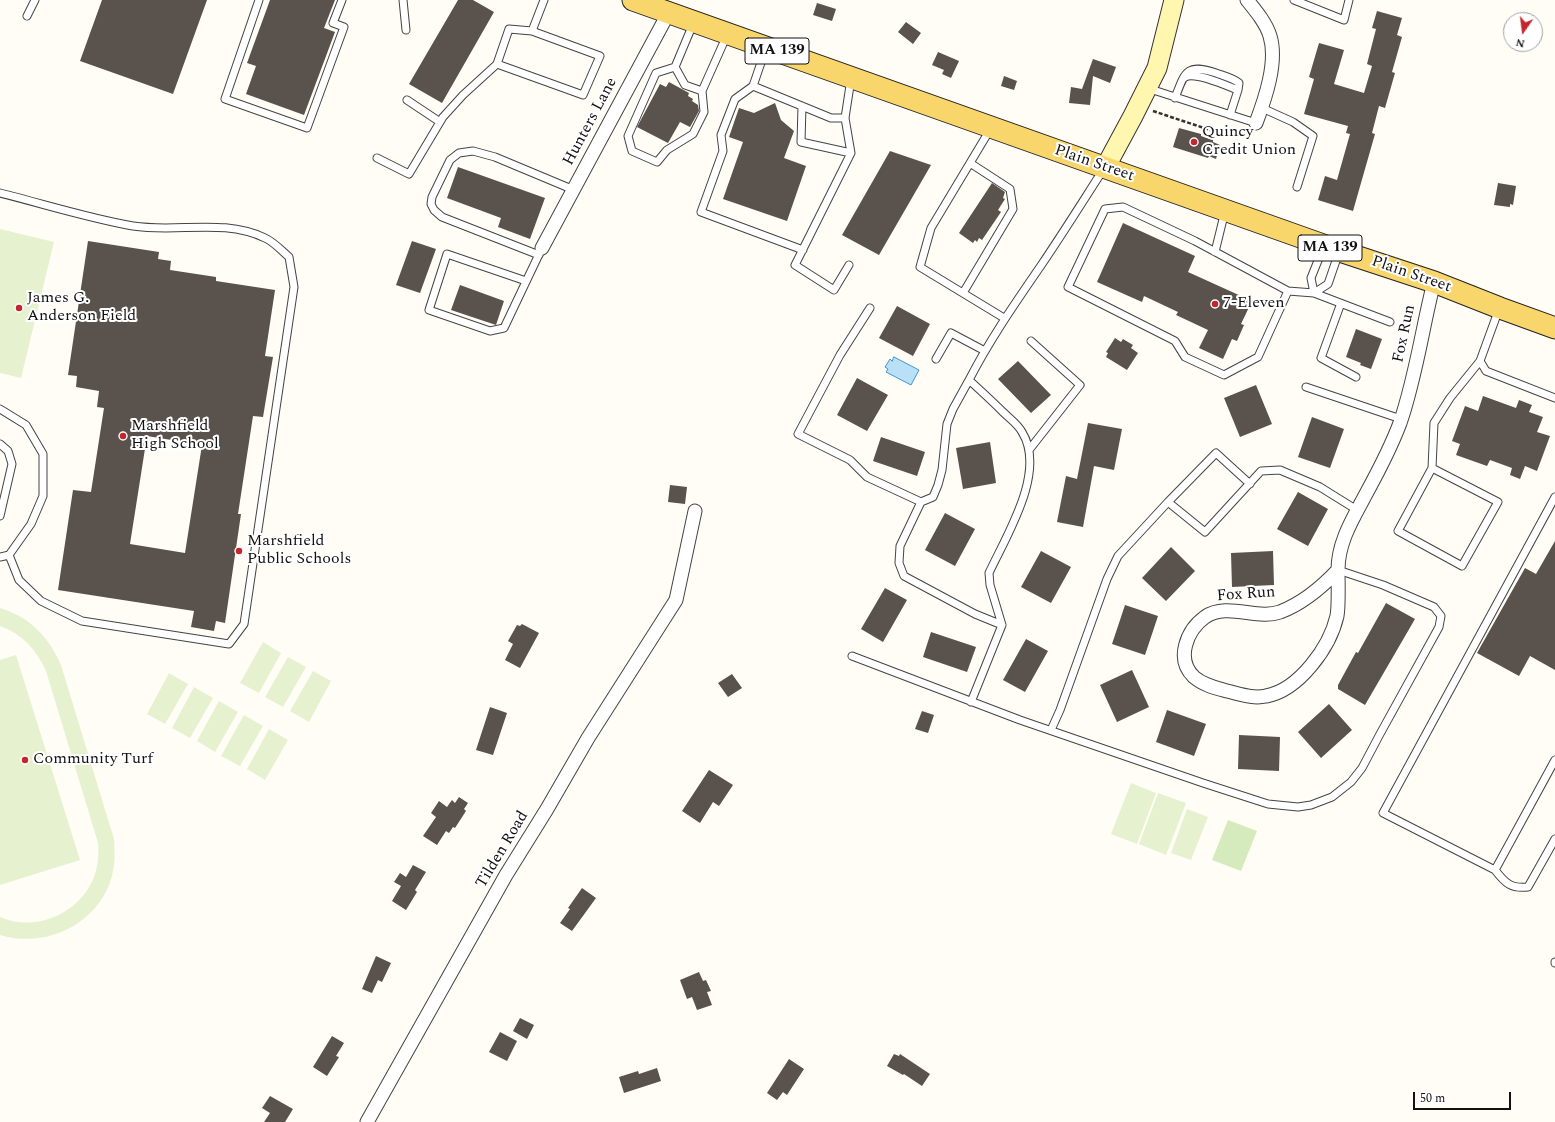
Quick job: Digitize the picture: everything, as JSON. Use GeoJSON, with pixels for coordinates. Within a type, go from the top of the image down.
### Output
{"type":"FeatureCollection","features":[{"type":"Feature","properties":{"kind":"main road","name":"Plain Street"},"geometry":{"type":"LineString","coordinates":[[633,0],[1104,168],[1434,282],[1555,328]]}},
{"type":"Feature","properties":{"kind":"street"},"geometry":{"type":"LineString","coordinates":[[1104,168],[1157,68],[1174,0]]}},
{"type":"Feature","properties":{"kind":"street"},"geometry":{"type":"LineString","coordinates":[[1251,1],[1266,26],[1272,49],[1270,74],[1262,108],[1256,124]]}},
{"type":"Feature","properties":{"kind":"street","name":"Hunters Lane"},"geometry":{"type":"LineString","coordinates":[[540,252],[669,12]]}},
{"type":"Feature","properties":{"kind":"street","name":"Fox Run"},"geometry":{"type":"LineString","coordinates":[[1338,570],[1330,580],[1297,604],[1278,613],[1260,614],[1220,611],[1206,616],[1193,630],[1185,644],[1185,660],[1194,676],[1202,682],[1213,686],[1252,697],[1266,696],[1281,691],[1295,681],[1308,669],[1321,653],[1331,634],[1337,614],[1338,570],[1341,546],[1357,510],[1384,458],[1401,419],[1414,372],[1434,282]]}},
{"type":"Feature","properties":{"kind":"street","name":"Tilden Road"},"geometry":{"type":"LineString","coordinates":[[367,1122],[506,875],[547,809],[588,738],[676,600],[695,511]]}},
{"type":"Feature","properties":{"kind":"lane"},"geometry":{"type":"LineString","coordinates":[[27,16],[35,0]]}},
{"type":"Feature","properties":{"kind":"lane"},"geometry":{"type":"LineString","coordinates":[[259,0],[225,99],[307,128],[344,27],[334,23],[342,0]]}},
{"type":"Feature","properties":{"kind":"lane"},"geometry":{"type":"LineString","coordinates":[[403,0],[406,30]]}},
{"type":"Feature","properties":{"kind":"lane"},"geometry":{"type":"LineString","coordinates":[[532,31],[544,0]]}},
{"type":"Feature","properties":{"kind":"lane"},"geometry":{"type":"LineString","coordinates":[[1294,0],[1344,20],[1349,0]]}},
{"type":"Feature","properties":{"kind":"lane"},"geometry":{"type":"LineString","coordinates":[[675,67],[694,21]]}},
{"type":"Feature","properties":{"kind":"lane"},"geometry":{"type":"LineString","coordinates":[[376,158],[409,174],[440,122],[463,95],[497,64],[509,29],[532,31],[600,56],[583,95],[497,64]]}},
{"type":"Feature","properties":{"kind":"lane"},"geometry":{"type":"LineString","coordinates":[[675,67],[656,73],[628,136],[632,151],[657,162],[667,150],[693,134],[704,112],[702,91],[728,33]]}},
{"type":"Feature","properties":{"kind":"lane"},"geometry":{"type":"LineString","coordinates":[[766,47],[753,86],[735,99],[721,135],[723,151],[702,212],[802,250]]}},
{"type":"Feature","properties":{"kind":"lane"},"geometry":{"type":"LineString","coordinates":[[675,67],[685,85],[702,91]]}},
{"type":"Feature","properties":{"kind":"lane"},"geometry":{"type":"LineString","coordinates":[[1175,98],[1182,80],[1190,70],[1202,68],[1238,82],[1238,90],[1230,115]]}},
{"type":"Feature","properties":{"kind":"lane"},"geometry":{"type":"LineString","coordinates":[[849,265],[834,290],[795,265],[851,153],[845,118],[851,77]]}},
{"type":"Feature","properties":{"kind":"lane"},"geometry":{"type":"LineString","coordinates":[[753,86],[831,118],[845,118]]}},
{"type":"Feature","properties":{"kind":"lane"},"geometry":{"type":"LineString","coordinates":[[1147,88],[1256,124]]}},
{"type":"Feature","properties":{"kind":"lane"},"geometry":{"type":"LineString","coordinates":[[407,100],[440,122]]}},
{"type":"Feature","properties":{"kind":"lane"},"geometry":{"type":"LineString","coordinates":[[802,106],[801,142],[851,153]]}},
{"type":"Feature","properties":{"kind":"lane"},"geometry":{"type":"LineString","coordinates":[[1262,108],[1293,122],[1313,136],[1297,186]]}},
{"type":"Feature","properties":{"kind":"lane"},"geometry":{"type":"LineString","coordinates":[[991,128],[931,228],[920,267],[1004,318]]}},
{"type":"Feature","properties":{"kind":"lane"},"geometry":{"type":"LineString","coordinates":[[526,281],[447,254],[429,310],[490,330],[504,328],[540,252],[442,217],[434,210],[431,204],[432,197],[450,160],[459,152],[473,151],[494,157],[574,190]]}},
{"type":"Feature","properties":{"kind":"lane"},"geometry":{"type":"LineString","coordinates":[[963,293],[1013,209],[1010,189],[970,163]]}},
{"type":"Feature","properties":{"kind":"lane"},"geometry":{"type":"LineString","coordinates":[[1002,625],[975,614],[904,576],[899,563],[900,546],[921,502],[933,497],[938,485],[942,470],[947,424],[953,409],[1004,318],[1042,264],[1104,168]]}},
{"type":"Feature","properties":{"kind":"lane"},"geometry":{"type":"LineString","coordinates":[[0,193],[134,226],[159,228],[236,228],[266,239],[289,257],[294,287],[244,624],[229,644],[82,621],[41,601],[19,580],[9,555]]}},
{"type":"Feature","properties":{"kind":"lane"},"geometry":{"type":"LineString","coordinates":[[1288,291],[1258,357],[1224,375],[1185,357],[1175,341],[1068,287],[1106,209],[1123,207],[1216,252],[1288,291],[1314,293],[1390,322]]}},
{"type":"Feature","properties":{"kind":"lane"},"geometry":{"type":"LineString","coordinates":[[1216,252],[1225,210]]}},
{"type":"Feature","properties":{"kind":"lane"},"geometry":{"type":"LineString","coordinates":[[1314,293],[1328,284],[1332,248]]}},
{"type":"Feature","properties":{"kind":"lane"},"geometry":{"type":"LineString","coordinates":[[1314,293],[1311,278],[1332,248]]}},
{"type":"Feature","properties":{"kind":"lane"},"geometry":{"type":"LineString","coordinates":[[1341,303],[1321,358],[1356,377]]}},
{"type":"Feature","properties":{"kind":"lane"},"geometry":{"type":"LineString","coordinates":[[870,308],[840,355],[798,434],[850,460],[867,477],[921,502]]}},
{"type":"Feature","properties":{"kind":"lane"},"geometry":{"type":"LineString","coordinates":[[1432,468],[1498,502],[1462,566],[1398,531],[1432,468],[1434,423],[1450,398],[1480,361],[1500,308]]}},
{"type":"Feature","properties":{"kind":"lane"},"geometry":{"type":"LineString","coordinates":[[936,358],[951,333],[985,350]]}},
{"type":"Feature","properties":{"kind":"lane"},"geometry":{"type":"LineString","coordinates":[[1029,450],[1080,385],[1031,341]]}},
{"type":"Feature","properties":{"kind":"lane"},"geometry":{"type":"LineString","coordinates":[[1480,361],[1486,371],[1555,398]]}},
{"type":"Feature","properties":{"kind":"lane"},"geometry":{"type":"LineString","coordinates":[[969,380],[1021,430],[1028,442],[1029,450],[1028,479],[1022,500],[989,573],[990,585],[1002,625],[971,702]]}},
{"type":"Feature","properties":{"kind":"lane"},"geometry":{"type":"LineString","coordinates":[[1306,387],[1401,419]]}},
{"type":"Feature","properties":{"kind":"lane"},"geometry":{"type":"LineString","coordinates":[[0,409],[26,425],[43,454],[43,496],[32,524],[9,555],[0,557]]}},
{"type":"Feature","properties":{"kind":"lane"},"geometry":{"type":"LineString","coordinates":[[0,444],[8,451],[12,464],[0,516]]}},
{"type":"Feature","properties":{"kind":"lane"},"geometry":{"type":"LineString","coordinates":[[1051,730],[1060,710],[1107,579],[1118,556],[1216,453],[1250,484]]}},
{"type":"Feature","properties":{"kind":"lane"},"geometry":{"type":"LineString","coordinates":[[1168,502],[1205,532],[1261,471],[1280,470],[1320,487],[1357,510]]}},
{"type":"Feature","properties":{"kind":"lane"},"geometry":{"type":"LineString","coordinates":[[1555,497],[1383,813],[1495,870],[1505,883],[1519,888],[1528,887],[1555,839]]}},
{"type":"Feature","properties":{"kind":"lane"},"geometry":{"type":"LineString","coordinates":[[852,656],[971,702],[1268,804],[1298,807],[1310,805],[1332,797],[1351,782],[1362,768],[1439,627],[1441,616],[1434,607],[1383,585],[1338,570]]}},
{"type":"Feature","properties":{"kind":"lane"},"geometry":{"type":"LineString","coordinates":[[1495,870],[1555,760]]}},
{"type":"Feature","properties":{"kind":"path"},"geometry":{"type":"LineString","coordinates":[[1152,111],[1228,136]]}},
{"type":"Feature","properties":{"kind":"green space","name":"James G. Anderson Field"},"geometry":{"type":"Polygon","coordinates":[[[0,229],[54,242],[21,378],[0,373],[0,229]]]}},
{"type":"Feature","properties":{"kind":"green space"},"geometry":{"type":"Polygon","coordinates":[[[0,608],[20,617],[37,629],[51,646],[61,665],[114,839],[114,867],[112,876],[105,893],[95,907],[83,919],[68,929],[52,935],[35,938],[17,938],[0,935],[0,917],[28,923],[42,921],[68,910],[87,890],[94,877],[98,860],[98,843],[46,671],[38,656],[28,643],[15,633],[0,626],[0,608]]]}},
{"type":"Feature","properties":{"kind":"green space"},"geometry":{"type":"Polygon","coordinates":[[[263,642],[281,653],[259,693],[240,683],[263,642]]]}},
{"type":"Feature","properties":{"kind":"green space","name":"Community Turf"},"geometry":{"type":"Polygon","coordinates":[[[16,655],[80,860],[0,885],[0,660],[16,655]]]}},
{"type":"Feature","properties":{"kind":"green space"},"geometry":{"type":"Polygon","coordinates":[[[288,657],[306,667],[283,707],[265,697],[288,657]]]}},
{"type":"Feature","properties":{"kind":"green space"},"geometry":{"type":"Polygon","coordinates":[[[313,671],[331,681],[309,722],[290,711],[313,671]]]}},
{"type":"Feature","properties":{"kind":"green space"},"geometry":{"type":"Polygon","coordinates":[[[169,673],[188,684],[165,724],[147,714],[169,673]]]}},
{"type":"Feature","properties":{"kind":"green space"},"geometry":{"type":"Polygon","coordinates":[[[194,687],[213,698],[190,738],[172,728],[194,687]]]}},
{"type":"Feature","properties":{"kind":"green space"},"geometry":{"type":"Polygon","coordinates":[[[219,701],[238,712],[215,752],[197,741],[219,701]]]}},
{"type":"Feature","properties":{"kind":"green space"},"geometry":{"type":"Polygon","coordinates":[[[244,715],[263,726],[240,766],[221,756],[244,715]]]}},
{"type":"Feature","properties":{"kind":"green space"},"geometry":{"type":"Polygon","coordinates":[[[269,729],[288,740],[265,780],[247,769],[269,729]]]}},
{"type":"Feature","properties":{"kind":"green space"},"geometry":{"type":"Polygon","coordinates":[[[1131,783],[1156,793],[1137,844],[1111,834],[1131,783]]]}},
{"type":"Feature","properties":{"kind":"green space"},"geometry":{"type":"Polygon","coordinates":[[[1158,793],[1186,803],[1166,855],[1139,844],[1158,793]]]}},
{"type":"Feature","properties":{"kind":"green space"},"geometry":{"type":"Polygon","coordinates":[[[1187,809],[1208,817],[1191,860],[1171,853],[1187,809]]]}},
{"type":"Feature","properties":{"kind":"green space"},"geometry":{"type":"Polygon","coordinates":[[[1228,820],[1257,831],[1241,871],[1212,860],[1228,820]]]}},
{"type":"Feature","properties":{"kind":"water"},"geometry":{"type":"Polygon","coordinates":[[[894,357],[919,370],[911,385],[886,372],[888,369],[885,367],[890,359],[892,361],[894,357]]]}},
{"type":"Feature","properties":{"kind":"building"},"geometry":{"type":"Polygon","coordinates":[[[102,0],[207,0],[173,94],[80,61],[102,0]]]}},
{"type":"Feature","properties":{"kind":"building"},"geometry":{"type":"Polygon","coordinates":[[[270,0],[335,0],[324,28],[335,32],[304,115],[246,94],[256,66],[247,63],[270,0]]]}},
{"type":"Feature","properties":{"kind":"building"},"geometry":{"type":"Polygon","coordinates":[[[458,0],[473,0],[494,12],[442,103],[409,84],[458,0]]]}},
{"type":"Feature","properties":{"kind":"building"},"geometry":{"type":"Polygon","coordinates":[[[817,3],[836,9],[832,21],[813,15],[817,3]]]}},
{"type":"Feature","properties":{"kind":"building"},"geometry":{"type":"Polygon","coordinates":[[[1377,11],[1402,18],[1397,35],[1402,37],[1392,72],[1395,73],[1385,108],[1379,106],[1372,133],[1375,134],[1353,211],[1318,200],[1325,176],[1337,180],[1350,134],[1346,133],[1348,126],[1304,114],[1314,79],[1309,77],[1319,43],[1344,50],[1334,84],[1364,93],[1372,66],[1367,64],[1376,29],[1372,28],[1377,11]]]}},
{"type":"Feature","properties":{"kind":"building"},"geometry":{"type":"Polygon","coordinates":[[[906,22],[921,33],[913,44],[898,32],[906,22]]]}},
{"type":"Feature","properties":{"kind":"building"},"geometry":{"type":"Polygon","coordinates":[[[938,52],[959,61],[951,78],[942,74],[944,70],[932,65],[938,52]]]}},
{"type":"Feature","properties":{"kind":"building"},"geometry":{"type":"Polygon","coordinates":[[[1093,59],[1116,67],[1110,83],[1093,76],[1090,105],[1069,103],[1071,87],[1082,89],[1093,59]]]}},
{"type":"Feature","properties":{"kind":"building"},"geometry":{"type":"Polygon","coordinates":[[[1004,76],[1017,81],[1014,90],[1001,86],[1004,76]]]}},
{"type":"Feature","properties":{"kind":"building"},"geometry":{"type":"Polygon","coordinates":[[[669,82],[689,93],[688,96],[698,105],[699,111],[690,127],[680,122],[668,143],[637,127],[660,84],[666,87],[669,82]]]}},
{"type":"Feature","properties":{"kind":"building"},"geometry":{"type":"Polygon","coordinates":[[[775,103],[781,120],[794,131],[784,158],[806,166],[787,221],[723,199],[743,142],[729,137],[739,108],[754,113],[775,103]]]}},
{"type":"Feature","properties":{"kind":"building","name":"Quincy Credit Union"},"geometry":{"type":"Polygon","coordinates":[[[1179,128],[1201,134],[1201,136],[1213,140],[1213,142],[1220,145],[1216,159],[1173,147],[1179,128]]]}},
{"type":"Feature","properties":{"kind":"building"},"geometry":{"type":"Polygon","coordinates":[[[890,151],[931,165],[879,255],[842,235],[890,151]]]}},
{"type":"Feature","properties":{"kind":"building"},"geometry":{"type":"Polygon","coordinates":[[[458,167],[545,198],[530,239],[498,227],[501,218],[447,198],[458,167]]]}},
{"type":"Feature","properties":{"kind":"building"},"geometry":{"type":"Polygon","coordinates":[[[992,183],[1005,192],[1003,198],[1005,199],[998,210],[1001,212],[982,240],[979,238],[977,242],[975,240],[973,243],[959,233],[992,183]]]}},
{"type":"Feature","properties":{"kind":"building"},"geometry":{"type":"Polygon","coordinates":[[[1498,183],[1516,186],[1513,205],[1510,204],[1510,207],[1494,205],[1498,183]]]}},
{"type":"Feature","properties":{"kind":"building"},"geometry":{"type":"Polygon","coordinates":[[[1123,223],[1195,256],[1188,272],[1252,301],[1241,324],[1244,325],[1237,341],[1232,339],[1223,359],[1199,348],[1208,330],[1176,315],[1178,312],[1144,296],[1142,302],[1097,282],[1123,223]]]}},
{"type":"Feature","properties":{"kind":"building","name":"Marshfield High School"},"geometry":{"type":"Polygon","coordinates":[[[88,241],[159,252],[158,259],[171,261],[170,270],[216,277],[216,281],[275,290],[265,356],[273,357],[263,417],[253,416],[238,514],[241,514],[225,623],[216,621],[214,631],[191,627],[194,611],[58,590],[73,490],[91,492],[104,408],[97,407],[99,391],[76,387],[77,376],[68,375],[88,241]],[[147,436],[130,544],[185,553],[202,445],[147,436]]]}},
{"type":"Feature","properties":{"kind":"building"},"geometry":{"type":"Polygon","coordinates":[[[412,241],[436,249],[420,293],[396,285],[412,241]]]}},
{"type":"Feature","properties":{"kind":"building"},"geometry":{"type":"Polygon","coordinates":[[[460,285],[504,301],[496,325],[451,310],[460,285]]]}},
{"type":"Feature","properties":{"kind":"building"},"geometry":{"type":"Polygon","coordinates":[[[897,306],[930,324],[913,356],[879,338],[897,306]]]}},
{"type":"Feature","properties":{"kind":"building"},"geometry":{"type":"Polygon","coordinates":[[[1356,329],[1382,339],[1371,369],[1346,357],[1356,329]]]}},
{"type":"Feature","properties":{"kind":"building"},"geometry":{"type":"Polygon","coordinates":[[[1115,338],[1121,342],[1123,339],[1133,345],[1131,348],[1138,353],[1127,370],[1106,357],[1108,353],[1106,352],[1115,338]]]}},
{"type":"Feature","properties":{"kind":"building"},"geometry":{"type":"Polygon","coordinates":[[[1018,361],[1051,395],[1031,413],[998,379],[1018,361]]]}},
{"type":"Feature","properties":{"kind":"building"},"geometry":{"type":"Polygon","coordinates":[[[857,378],[888,395],[867,431],[837,415],[857,378]]]}},
{"type":"Feature","properties":{"kind":"building"},"geometry":{"type":"Polygon","coordinates":[[[1256,385],[1272,424],[1240,437],[1224,398],[1256,385]]]}},
{"type":"Feature","properties":{"kind":"building"},"geometry":{"type":"Polygon","coordinates":[[[1483,396],[1516,408],[1519,400],[1532,405],[1529,412],[1543,417],[1537,432],[1550,436],[1537,471],[1525,466],[1520,479],[1510,475],[1512,468],[1490,460],[1487,466],[1456,455],[1460,444],[1452,441],[1465,406],[1478,411],[1483,396]]]}},
{"type":"Feature","properties":{"kind":"building"},"geometry":{"type":"Polygon","coordinates":[[[1312,417],[1344,429],[1330,468],[1298,457],[1312,417]]]}},
{"type":"Feature","properties":{"kind":"building"},"geometry":{"type":"Polygon","coordinates":[[[1088,423],[1122,429],[1114,470],[1094,466],[1083,527],[1057,522],[1066,476],[1077,479],[1088,423]]]}},
{"type":"Feature","properties":{"kind":"building"},"geometry":{"type":"Polygon","coordinates":[[[881,437],[925,452],[917,476],[873,461],[881,437]]]}},
{"type":"Feature","properties":{"kind":"building"},"geometry":{"type":"Polygon","coordinates":[[[990,442],[996,483],[963,489],[956,448],[990,442]]]}},
{"type":"Feature","properties":{"kind":"building"},"geometry":{"type":"Polygon","coordinates":[[[670,485],[687,487],[685,504],[668,502],[670,485]]]}},
{"type":"Feature","properties":{"kind":"building"},"geometry":{"type":"Polygon","coordinates":[[[1298,492],[1328,509],[1308,546],[1277,529],[1298,492]]]}},
{"type":"Feature","properties":{"kind":"building"},"geometry":{"type":"Polygon","coordinates":[[[945,513],[975,529],[955,566],[925,550],[945,513]]]}},
{"type":"Feature","properties":{"kind":"building"},"geometry":{"type":"Polygon","coordinates":[[[1555,541],[1555,670],[1530,656],[1519,676],[1477,653],[1525,568],[1536,574],[1555,541]]]}},
{"type":"Feature","properties":{"kind":"building"},"geometry":{"type":"Polygon","coordinates":[[[1171,547],[1195,571],[1166,601],[1142,578],[1171,547]]]}},
{"type":"Feature","properties":{"kind":"building"},"geometry":{"type":"Polygon","coordinates":[[[1041,551],[1071,567],[1051,603],[1021,587],[1041,551]]]}},
{"type":"Feature","properties":{"kind":"building"},"geometry":{"type":"Polygon","coordinates":[[[1273,551],[1274,585],[1232,587],[1231,553],[1273,551]]]}},
{"type":"Feature","properties":{"kind":"building"},"geometry":{"type":"Polygon","coordinates":[[[885,588],[907,600],[883,642],[861,629],[885,588]]]}},
{"type":"Feature","properties":{"kind":"building"},"geometry":{"type":"Polygon","coordinates":[[[1386,603],[1415,619],[1365,705],[1338,689],[1338,685],[1386,603]]]}},
{"type":"Feature","properties":{"kind":"building"},"geometry":{"type":"Polygon","coordinates":[[[1125,605],[1158,616],[1145,655],[1112,644],[1125,605]]]}},
{"type":"Feature","properties":{"kind":"building"},"geometry":{"type":"Polygon","coordinates":[[[522,624],[539,633],[520,668],[505,660],[513,644],[508,641],[517,625],[520,626],[522,624]]]}},
{"type":"Feature","properties":{"kind":"building"},"geometry":{"type":"Polygon","coordinates":[[[931,632],[976,647],[967,672],[923,657],[931,632]]]}},
{"type":"Feature","properties":{"kind":"building"},"geometry":{"type":"Polygon","coordinates":[[[1026,639],[1048,651],[1025,692],[1003,680],[1026,639]]]}},
{"type":"Feature","properties":{"kind":"building"},"geometry":{"type":"Polygon","coordinates":[[[1132,670],[1149,707],[1117,722],[1100,685],[1132,670]]]}},
{"type":"Feature","properties":{"kind":"building"},"geometry":{"type":"Polygon","coordinates":[[[732,674],[742,688],[728,697],[718,683],[732,674]]]}},
{"type":"Feature","properties":{"kind":"building"},"geometry":{"type":"Polygon","coordinates":[[[1329,704],[1352,730],[1321,758],[1298,732],[1329,704]]]}},
{"type":"Feature","properties":{"kind":"building"},"geometry":{"type":"Polygon","coordinates":[[[490,707],[507,713],[493,755],[476,750],[490,707]]]}},
{"type":"Feature","properties":{"kind":"building"},"geometry":{"type":"Polygon","coordinates":[[[1167,710],[1206,724],[1194,756],[1156,742],[1167,710]]]}},
{"type":"Feature","properties":{"kind":"building"},"geometry":{"type":"Polygon","coordinates":[[[922,711],[934,715],[928,733],[915,729],[922,711]]]}},
{"type":"Feature","properties":{"kind":"building"},"geometry":{"type":"Polygon","coordinates":[[[1239,735],[1280,737],[1279,771],[1238,769],[1239,735]]]}},
{"type":"Feature","properties":{"kind":"building"},"geometry":{"type":"Polygon","coordinates":[[[709,770],[733,785],[719,806],[713,802],[700,823],[682,811],[709,770]]]}},
{"type":"Feature","properties":{"kind":"building"},"geometry":{"type":"Polygon","coordinates":[[[459,797],[468,803],[464,809],[466,811],[455,828],[453,827],[449,833],[446,831],[437,845],[423,836],[436,817],[431,813],[439,801],[447,807],[452,800],[455,803],[459,797]]]}},
{"type":"Feature","properties":{"kind":"building"},"geometry":{"type":"Polygon","coordinates":[[[413,865],[426,872],[415,890],[417,892],[406,910],[392,901],[401,886],[394,882],[400,873],[406,877],[413,865]]]}},
{"type":"Feature","properties":{"kind":"building"},"geometry":{"type":"Polygon","coordinates":[[[582,888],[596,898],[572,931],[560,923],[570,909],[568,908],[582,888]]]}},
{"type":"Feature","properties":{"kind":"building"},"geometry":{"type":"Polygon","coordinates":[[[376,956],[391,963],[382,982],[378,980],[372,993],[362,989],[376,956]]]}},
{"type":"Feature","properties":{"kind":"building"},"geometry":{"type":"Polygon","coordinates":[[[699,972],[703,981],[706,980],[711,991],[707,992],[712,1005],[697,1010],[692,997],[687,999],[680,980],[699,972]]]}},
{"type":"Feature","properties":{"kind":"building"},"geometry":{"type":"Polygon","coordinates":[[[520,1018],[534,1025],[527,1039],[513,1031],[520,1018]]]}},
{"type":"Feature","properties":{"kind":"building"},"geometry":{"type":"Polygon","coordinates":[[[500,1032],[517,1041],[507,1061],[489,1052],[500,1032]]]}},
{"type":"Feature","properties":{"kind":"building"},"geometry":{"type":"Polygon","coordinates":[[[332,1036],[344,1043],[336,1056],[339,1057],[327,1076],[313,1067],[332,1036]]]}},
{"type":"Feature","properties":{"kind":"building"},"geometry":{"type":"Polygon","coordinates":[[[894,1054],[899,1056],[900,1054],[930,1074],[922,1086],[904,1074],[903,1075],[887,1066],[894,1054]]]}},
{"type":"Feature","properties":{"kind":"building"},"geometry":{"type":"Polygon","coordinates":[[[789,1059],[804,1069],[787,1095],[783,1092],[777,1100],[767,1093],[789,1059]]]}},
{"type":"Feature","properties":{"kind":"building"},"geometry":{"type":"Polygon","coordinates":[[[657,1068],[661,1081],[624,1093],[619,1077],[638,1071],[639,1074],[657,1068]]]}},
{"type":"Feature","properties":{"kind":"building"},"geometry":{"type":"Polygon","coordinates":[[[270,1096],[293,1109],[285,1122],[264,1122],[270,1113],[262,1108],[270,1096]]]}},
{"type":"Feature","properties":{"kind":"place","name":"Quincy Credit Union"},"geometry":{"type":"Point","coordinates":[1194,142]}},
{"type":"Feature","properties":{"kind":"place","name":"7-Eleven"},"geometry":{"type":"Point","coordinates":[1215,304]}},
{"type":"Feature","properties":{"kind":"place","name":"James G. Anderson Field"},"geometry":{"type":"Point","coordinates":[19,308]}},
{"type":"Feature","properties":{"kind":"place","name":"Marshfield High School"},"geometry":{"type":"Point","coordinates":[123,436]}},
{"type":"Feature","properties":{"kind":"place","name":"Marshfield Public Schools"},"geometry":{"type":"Point","coordinates":[239,551]}},
{"type":"Feature","properties":{"kind":"place","name":"Community Turf"},"geometry":{"type":"Point","coordinates":[25,760]}}]}
